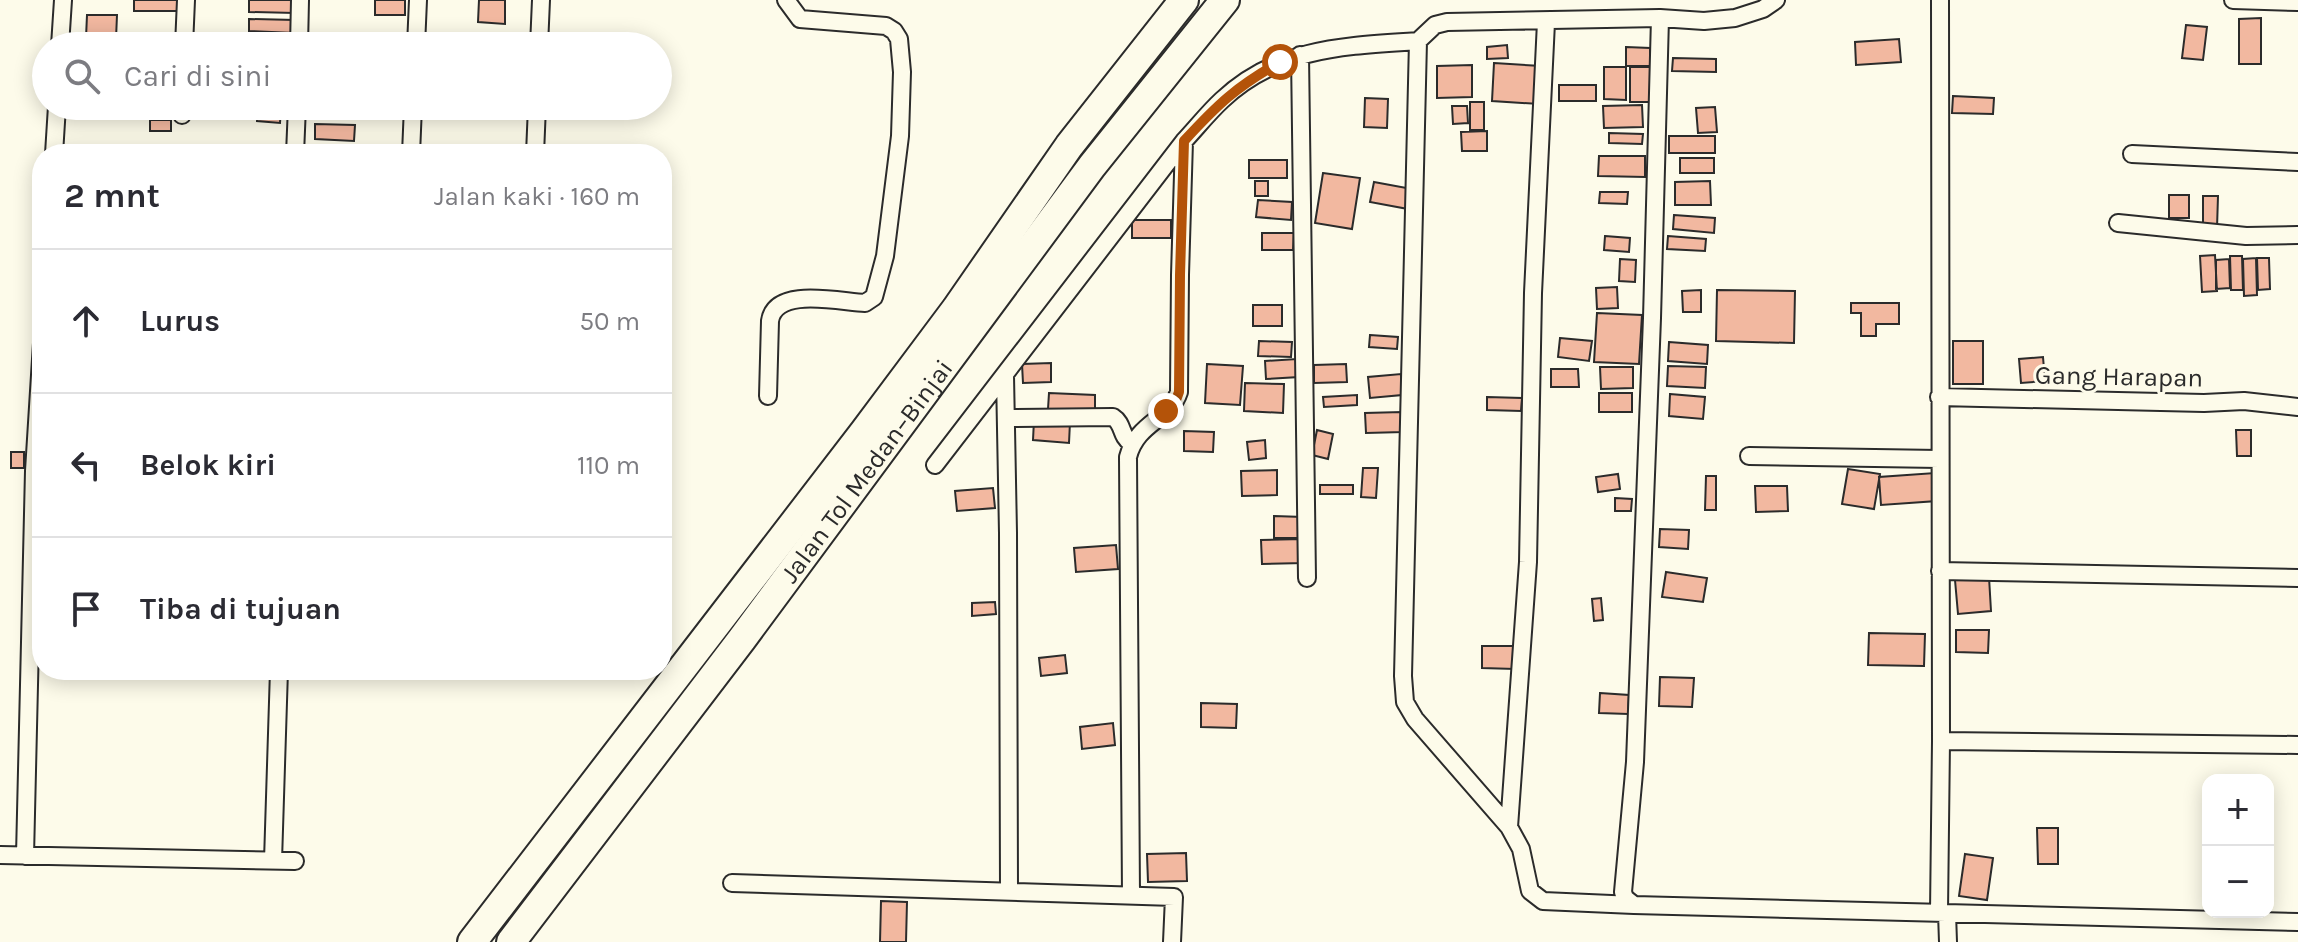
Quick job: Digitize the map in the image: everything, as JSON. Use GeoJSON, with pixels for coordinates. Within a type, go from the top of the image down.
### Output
{"type":"FeatureCollection","features":[{"type":"Feature","properties":{"kind":"highway","name":"Jalan Tol Medan–Binjai"},"geometry":{"type":"LineString","coordinates":[[472,942],[864,432],[956,309],[1069,146],[1184,0]]}},
{"type":"Feature","properties":{"kind":"highway","name":"Jalan Tol Medan–Binjai"},"geometry":{"type":"LineString","coordinates":[[511,942],[742,639],[1092,166],[1225,0]]}},
{"type":"Feature","properties":{"kind":"street"},"geometry":{"type":"LineString","coordinates":[[61,32],[63,0]]}},
{"type":"Feature","properties":{"kind":"street"},"geometry":{"type":"LineString","coordinates":[[185,32],[186,0]]}},
{"type":"Feature","properties":{"kind":"street"},"geometry":{"type":"LineString","coordinates":[[299,32],[300,0]]}},
{"type":"Feature","properties":{"kind":"street"},"geometry":{"type":"LineString","coordinates":[[417,32],[418,0]]}},
{"type":"Feature","properties":{"kind":"street"},"geometry":{"type":"LineString","coordinates":[[540,32],[541,0]]}},
{"type":"Feature","properties":{"kind":"street"},"geometry":{"type":"LineString","coordinates":[[768,396],[770,321],[776,307],[793,299],[865,303],[874,297],[885,256],[900,136],[902,72],[899,39],[894,31],[886,26],[800,19],[786,0]]}},
{"type":"Feature","properties":{"kind":"street"},"geometry":{"type":"LineString","coordinates":[[935,465],[1184,141],[1222,100],[1243,83],[1280,62],[1333,47],[1418,41],[1435,25],[1447,22],[1660,18],[1704,21],[1735,18],[1763,9],[1776,0]]}},
{"type":"Feature","properties":{"kind":"street"},"geometry":{"type":"LineString","coordinates":[[1940,0],[1941,741],[1943,912],[1948,942]]}},
{"type":"Feature","properties":{"kind":"street"},"geometry":{"type":"LineString","coordinates":[[2233,0],[2298,2]]}},
{"type":"Feature","properties":{"kind":"street"},"geometry":{"type":"LineString","coordinates":[[1634,905],[1623,892],[1635,762],[1660,18]]}},
{"type":"Feature","properties":{"kind":"street"},"geometry":{"type":"LineString","coordinates":[[1509,827],[1528,562],[1533,293],[1546,22]]}},
{"type":"Feature","properties":{"kind":"street"},"geometry":{"type":"LineString","coordinates":[[1418,41],[1403,676],[1405,702],[1415,719],[1509,827],[1521,849],[1530,891],[1543,901],[1634,905],[2298,922]]}},
{"type":"Feature","properties":{"kind":"street"},"geometry":{"type":"LineString","coordinates":[[1300,55],[1307,578]]}},
{"type":"Feature","properties":{"kind":"street"},"geometry":{"type":"LineString","coordinates":[[55,144],[56,120]]}},
{"type":"Feature","properties":{"kind":"street"},"geometry":{"type":"LineString","coordinates":[[295,144],[296,120]]}},
{"type":"Feature","properties":{"kind":"street"},"geometry":{"type":"LineString","coordinates":[[411,144],[412,120]]}},
{"type":"Feature","properties":{"kind":"street"},"geometry":{"type":"LineString","coordinates":[[535,144],[536,120]]}},
{"type":"Feature","properties":{"kind":"street"},"geometry":{"type":"LineString","coordinates":[[1131,895],[1127,481],[1131,443],[1176,400],[1179,392],[1184,141]]}},
{"type":"Feature","properties":{"kind":"street"},"geometry":{"type":"LineString","coordinates":[[2132,154],[2298,162]]}},
{"type":"Feature","properties":{"kind":"street"},"geometry":{"type":"LineString","coordinates":[[2118,223],[2246,236],[2298,235]]}},
{"type":"Feature","properties":{"kind":"street"},"geometry":{"type":"LineString","coordinates":[[1005,376],[1009,892]]}},
{"type":"Feature","properties":{"kind":"street","name":"Gang Harapan"},"geometry":{"type":"LineString","coordinates":[[1939,397],[2204,403],[2244,401],[2298,407]]}},
{"type":"Feature","properties":{"kind":"street"},"geometry":{"type":"LineString","coordinates":[[1006,418],[1113,417],[1131,443]]}},
{"type":"Feature","properties":{"kind":"street"},"geometry":{"type":"LineString","coordinates":[[1749,456],[1939,459]]}},
{"type":"Feature","properties":{"kind":"street"},"geometry":{"type":"LineString","coordinates":[[25,856],[32,557]]}},
{"type":"Feature","properties":{"kind":"street"},"geometry":{"type":"LineString","coordinates":[[1940,571],[2298,578]]}},
{"type":"Feature","properties":{"kind":"street"},"geometry":{"type":"LineString","coordinates":[[273,861],[279,680]]}},
{"type":"Feature","properties":{"kind":"street"},"geometry":{"type":"LineString","coordinates":[[1941,741],[2298,745]]}},
{"type":"Feature","properties":{"kind":"street"},"geometry":{"type":"LineString","coordinates":[[0,855],[295,861]]}},
{"type":"Feature","properties":{"kind":"street"},"geometry":{"type":"LineString","coordinates":[[732,883],[1174,897],[1172,942]]}},
{"type":"Feature","properties":{"kind":"building"},"geometry":{"type":"Polygon","coordinates":[[[134,0],[177,0],[177,11],[134,11],[134,0]]]}},
{"type":"Feature","properties":{"kind":"building"},"geometry":{"type":"Polygon","coordinates":[[[249,0],[296,0],[295,13],[249,12],[249,0]]]}},
{"type":"Feature","properties":{"kind":"building"},"geometry":{"type":"Polygon","coordinates":[[[375,0],[405,0],[405,15],[375,15],[375,0]]]}},
{"type":"Feature","properties":{"kind":"building"},"geometry":{"type":"Polygon","coordinates":[[[479,0],[505,0],[505,24],[478,22],[479,0]]]}},
{"type":"Feature","properties":{"kind":"building"},"geometry":{"type":"Polygon","coordinates":[[[87,15],[117,15],[116,32],[86,32],[87,15]]]}},
{"type":"Feature","properties":{"kind":"building"},"geometry":{"type":"Polygon","coordinates":[[[2261,18],[2261,64],[2239,64],[2239,19],[2261,18]]]}},
{"type":"Feature","properties":{"kind":"building"},"geometry":{"type":"Polygon","coordinates":[[[249,19],[295,20],[295,32],[249,31],[249,19]]]}},
{"type":"Feature","properties":{"kind":"building"},"geometry":{"type":"Polygon","coordinates":[[[2186,25],[2207,27],[2203,60],[2182,58],[2186,25]]]}},
{"type":"Feature","properties":{"kind":"building"},"geometry":{"type":"Polygon","coordinates":[[[1899,39],[1901,62],[1856,65],[1855,42],[1899,39]]]}},
{"type":"Feature","properties":{"kind":"building"},"geometry":{"type":"Polygon","coordinates":[[[1507,45],[1508,58],[1487,59],[1487,47],[1507,45]]]}},
{"type":"Feature","properties":{"kind":"building"},"geometry":{"type":"Polygon","coordinates":[[[1626,47],[1650,48],[1650,66],[1626,66],[1626,47]]]}},
{"type":"Feature","properties":{"kind":"building"},"geometry":{"type":"Polygon","coordinates":[[[1673,58],[1716,59],[1716,72],[1672,71],[1673,58]]]}},
{"type":"Feature","properties":{"kind":"building"},"geometry":{"type":"Polygon","coordinates":[[[1494,63],[1541,66],[1539,104],[1492,101],[1494,63]]]}},
{"type":"Feature","properties":{"kind":"building"},"geometry":{"type":"Polygon","coordinates":[[[1472,65],[1472,97],[1437,98],[1437,66],[1472,65]]]}},
{"type":"Feature","properties":{"kind":"building"},"geometry":{"type":"Polygon","coordinates":[[[1604,67],[1626,67],[1626,100],[1604,99],[1604,67]]]}},
{"type":"Feature","properties":{"kind":"building"},"geometry":{"type":"Polygon","coordinates":[[[1630,67],[1651,67],[1650,102],[1630,102],[1630,67]]]}},
{"type":"Feature","properties":{"kind":"building"},"geometry":{"type":"Polygon","coordinates":[[[1559,85],[1596,85],[1596,101],[1559,101],[1559,85]]]}},
{"type":"Feature","properties":{"kind":"building"},"geometry":{"type":"Polygon","coordinates":[[[1953,96],[1994,98],[1993,114],[1952,113],[1953,96]]]}},
{"type":"Feature","properties":{"kind":"building"},"geometry":{"type":"Polygon","coordinates":[[[1365,98],[1388,99],[1387,128],[1364,127],[1365,98]]]}},
{"type":"Feature","properties":{"kind":"building"},"geometry":{"type":"Polygon","coordinates":[[[1470,102],[1484,102],[1484,130],[1470,130],[1470,102]]]}},
{"type":"Feature","properties":{"kind":"building"},"geometry":{"type":"Polygon","coordinates":[[[1642,105],[1643,127],[1604,128],[1603,106],[1642,105]]]}},
{"type":"Feature","properties":{"kind":"building"},"geometry":{"type":"Polygon","coordinates":[[[1452,106],[1467,106],[1468,123],[1453,124],[1452,106]]]}},
{"type":"Feature","properties":{"kind":"building"},"geometry":{"type":"Polygon","coordinates":[[[1715,107],[1717,132],[1698,133],[1696,108],[1715,107]]]}},
{"type":"Feature","properties":{"kind":"building"},"geometry":{"type":"Polygon","coordinates":[[[150,120],[171,120],[171,131],[150,131],[150,120]]]}},
{"type":"Feature","properties":{"kind":"building"},"geometry":{"type":"Polygon","coordinates":[[[257,120],[280,120],[280,123],[257,120]]]}},
{"type":"Feature","properties":{"kind":"building"},"geometry":{"type":"Polygon","coordinates":[[[315,124],[355,125],[354,141],[315,139],[315,124]]]}},
{"type":"Feature","properties":{"kind":"building"},"geometry":{"type":"Polygon","coordinates":[[[1487,131],[1487,151],[1462,151],[1461,132],[1487,131]]]}},
{"type":"Feature","properties":{"kind":"building"},"geometry":{"type":"Polygon","coordinates":[[[1609,133],[1643,134],[1642,144],[1609,143],[1609,133]]]}},
{"type":"Feature","properties":{"kind":"building"},"geometry":{"type":"Polygon","coordinates":[[[1669,136],[1715,136],[1715,153],[1669,153],[1669,136]]]}},
{"type":"Feature","properties":{"kind":"building"},"geometry":{"type":"Polygon","coordinates":[[[1599,156],[1645,156],[1645,177],[1598,176],[1599,156]]]}},
{"type":"Feature","properties":{"kind":"building"},"geometry":{"type":"Polygon","coordinates":[[[1680,158],[1714,158],[1714,173],[1680,173],[1680,158]]]}},
{"type":"Feature","properties":{"kind":"building"},"geometry":{"type":"Polygon","coordinates":[[[1249,160],[1287,160],[1287,178],[1249,178],[1249,160]]]}},
{"type":"Feature","properties":{"kind":"building"},"geometry":{"type":"Polygon","coordinates":[[[1323,173],[1360,178],[1352,229],[1315,223],[1323,173]]]}},
{"type":"Feature","properties":{"kind":"building"},"geometry":{"type":"Polygon","coordinates":[[[1255,181],[1268,181],[1268,196],[1255,196],[1255,181]]]}},
{"type":"Feature","properties":{"kind":"building"},"geometry":{"type":"Polygon","coordinates":[[[1710,181],[1711,205],[1675,205],[1675,182],[1710,181]]]}},
{"type":"Feature","properties":{"kind":"building"},"geometry":{"type":"Polygon","coordinates":[[[1374,182],[1412,189],[1408,209],[1370,202],[1374,182]]]}},
{"type":"Feature","properties":{"kind":"building"},"geometry":{"type":"Polygon","coordinates":[[[1600,192],[1628,192],[1627,204],[1599,203],[1600,192]]]}},
{"type":"Feature","properties":{"kind":"building"},"geometry":{"type":"Polygon","coordinates":[[[2169,195],[2189,195],[2189,218],[2169,218],[2169,195]]]}},
{"type":"Feature","properties":{"kind":"building"},"geometry":{"type":"Polygon","coordinates":[[[2203,196],[2218,196],[2217,228],[2203,228],[2203,196]]]}},
{"type":"Feature","properties":{"kind":"building"},"geometry":{"type":"Polygon","coordinates":[[[1258,200],[1292,202],[1291,220],[1256,217],[1258,200]]]}},
{"type":"Feature","properties":{"kind":"building"},"geometry":{"type":"Polygon","coordinates":[[[1674,215],[1715,218],[1714,233],[1673,229],[1674,215]]]}},
{"type":"Feature","properties":{"kind":"building"},"geometry":{"type":"Polygon","coordinates":[[[1132,220],[1171,220],[1171,238],[1132,238],[1132,220]]]}},
{"type":"Feature","properties":{"kind":"building"},"geometry":{"type":"Polygon","coordinates":[[[1262,233],[1294,233],[1293,250],[1262,250],[1262,233]]]}},
{"type":"Feature","properties":{"kind":"building"},"geometry":{"type":"Polygon","coordinates":[[[1605,236],[1630,238],[1629,252],[1604,250],[1605,236]]]}},
{"type":"Feature","properties":{"kind":"building"},"geometry":{"type":"Polygon","coordinates":[[[1668,236],[1706,239],[1705,251],[1667,249],[1668,236]]]}},
{"type":"Feature","properties":{"kind":"building"},"geometry":{"type":"Polygon","coordinates":[[[2215,255],[2217,291],[2202,292],[2200,256],[2215,255]]]}},
{"type":"Feature","properties":{"kind":"building"},"geometry":{"type":"Polygon","coordinates":[[[2230,256],[2242,256],[2243,290],[2231,290],[2230,256]]]}},
{"type":"Feature","properties":{"kind":"building"},"geometry":{"type":"Polygon","coordinates":[[[2256,258],[2257,295],[2244,296],[2243,259],[2256,258]]]}},
{"type":"Feature","properties":{"kind":"building"},"geometry":{"type":"Polygon","coordinates":[[[2257,258],[2269,258],[2270,289],[2258,290],[2257,258]]]}},
{"type":"Feature","properties":{"kind":"building"},"geometry":{"type":"Polygon","coordinates":[[[1620,259],[1636,260],[1635,282],[1619,281],[1620,259]]]}},
{"type":"Feature","properties":{"kind":"building"},"geometry":{"type":"Polygon","coordinates":[[[2229,259],[2230,288],[2216,289],[2216,260],[2229,259]]]}},
{"type":"Feature","properties":{"kind":"building"},"geometry":{"type":"Polygon","coordinates":[[[1617,287],[1618,308],[1597,309],[1596,288],[1617,287]]]}},
{"type":"Feature","properties":{"kind":"building"},"geometry":{"type":"Polygon","coordinates":[[[1701,290],[1701,312],[1683,312],[1682,291],[1701,290]]]}},
{"type":"Feature","properties":{"kind":"building"},"geometry":{"type":"Polygon","coordinates":[[[1717,290],[1795,291],[1794,343],[1716,341],[1717,290]]]}},
{"type":"Feature","properties":{"kind":"building"},"geometry":{"type":"Polygon","coordinates":[[[1851,303],[1899,303],[1899,324],[1876,324],[1876,336],[1861,336],[1861,313],[1851,313],[1851,303]]]}},
{"type":"Feature","properties":{"kind":"building"},"geometry":{"type":"Polygon","coordinates":[[[1253,305],[1282,305],[1282,326],[1253,326],[1253,305]]]}},
{"type":"Feature","properties":{"kind":"building"},"geometry":{"type":"Polygon","coordinates":[[[1597,313],[1642,315],[1639,364],[1594,362],[1597,313]]]}},
{"type":"Feature","properties":{"kind":"building"},"geometry":{"type":"Polygon","coordinates":[[[1370,335],[1398,337],[1397,349],[1369,347],[1370,335]]]}},
{"type":"Feature","properties":{"kind":"building"},"geometry":{"type":"Polygon","coordinates":[[[1560,338],[1592,341],[1589,361],[1558,357],[1560,338]]]}},
{"type":"Feature","properties":{"kind":"building"},"geometry":{"type":"Polygon","coordinates":[[[1259,341],[1292,342],[1291,357],[1258,356],[1259,341]]]}},
{"type":"Feature","properties":{"kind":"building"},"geometry":{"type":"Polygon","coordinates":[[[1953,341],[1983,341],[1983,384],[1953,384],[1953,341]]]}},
{"type":"Feature","properties":{"kind":"building"},"geometry":{"type":"Polygon","coordinates":[[[1669,342],[1708,345],[1707,364],[1668,361],[1669,342]]]}},
{"type":"Feature","properties":{"kind":"building"},"geometry":{"type":"Polygon","coordinates":[[[2043,357],[2045,381],[2021,383],[2019,359],[2043,357]]]}},
{"type":"Feature","properties":{"kind":"building"},"geometry":{"type":"Polygon","coordinates":[[[1297,359],[1299,377],[1266,379],[1265,361],[1297,359]]]}},
{"type":"Feature","properties":{"kind":"building"},"geometry":{"type":"Polygon","coordinates":[[[1051,363],[1051,382],[1023,383],[1022,364],[1051,363]]]}},
{"type":"Feature","properties":{"kind":"building"},"geometry":{"type":"Polygon","coordinates":[[[1207,364],[1243,366],[1240,405],[1205,403],[1207,364]]]}},
{"type":"Feature","properties":{"kind":"building"},"geometry":{"type":"Polygon","coordinates":[[[1346,364],[1347,382],[1314,383],[1314,365],[1346,364]]]}},
{"type":"Feature","properties":{"kind":"building"},"geometry":{"type":"Polygon","coordinates":[[[1668,366],[1706,367],[1705,388],[1667,386],[1668,366]]]}},
{"type":"Feature","properties":{"kind":"building"},"geometry":{"type":"Polygon","coordinates":[[[1600,367],[1633,367],[1633,388],[1601,389],[1600,367]]]}},
{"type":"Feature","properties":{"kind":"building"},"geometry":{"type":"Polygon","coordinates":[[[1551,369],[1578,369],[1579,387],[1551,387],[1551,369]]]}},
{"type":"Feature","properties":{"kind":"building"},"geometry":{"type":"Polygon","coordinates":[[[1401,374],[1402,395],[1370,398],[1368,377],[1401,374]]]}},
{"type":"Feature","properties":{"kind":"building"},"geometry":{"type":"Polygon","coordinates":[[[1245,383],[1284,384],[1283,413],[1244,411],[1245,383]]]}},
{"type":"Feature","properties":{"kind":"building"},"geometry":{"type":"Polygon","coordinates":[[[1049,393],[1095,395],[1095,411],[1048,409],[1049,393]]]}},
{"type":"Feature","properties":{"kind":"building"},"geometry":{"type":"Polygon","coordinates":[[[1599,393],[1632,393],[1632,412],[1599,412],[1599,393]]]}},
{"type":"Feature","properties":{"kind":"building"},"geometry":{"type":"Polygon","coordinates":[[[1670,394],[1705,397],[1703,419],[1669,416],[1670,394]]]}},
{"type":"Feature","properties":{"kind":"building"},"geometry":{"type":"Polygon","coordinates":[[[1357,395],[1357,405],[1324,407],[1323,397],[1357,395]]]}},
{"type":"Feature","properties":{"kind":"building"},"geometry":{"type":"Polygon","coordinates":[[[1487,397],[1522,398],[1521,411],[1487,410],[1487,397]]]}},
{"type":"Feature","properties":{"kind":"building"},"geometry":{"type":"Polygon","coordinates":[[[1402,412],[1403,432],[1366,433],[1365,413],[1402,412]]]}},
{"type":"Feature","properties":{"kind":"building"},"geometry":{"type":"Polygon","coordinates":[[[1034,420],[1070,422],[1069,443],[1033,440],[1034,420]]]}},
{"type":"Feature","properties":{"kind":"building"},"geometry":{"type":"Polygon","coordinates":[[[1317,430],[1333,434],[1328,459],[1312,455],[1317,430]]]}},
{"type":"Feature","properties":{"kind":"building"},"geometry":{"type":"Polygon","coordinates":[[[2236,430],[2251,430],[2251,456],[2237,456],[2236,430]]]}},
{"type":"Feature","properties":{"kind":"building"},"geometry":{"type":"Polygon","coordinates":[[[1184,431],[1214,432],[1213,452],[1184,451],[1184,431]]]}},
{"type":"Feature","properties":{"kind":"building"},"geometry":{"type":"Polygon","coordinates":[[[1265,440],[1266,458],[1249,460],[1247,442],[1265,440]]]}},
{"type":"Feature","properties":{"kind":"building"},"geometry":{"type":"Polygon","coordinates":[[[11,452],[24,452],[24,468],[11,468],[11,452]]]}},
{"type":"Feature","properties":{"kind":"building"},"geometry":{"type":"Polygon","coordinates":[[[1363,468],[1378,468],[1376,498],[1361,497],[1363,468]]]}},
{"type":"Feature","properties":{"kind":"building"},"geometry":{"type":"Polygon","coordinates":[[[1848,469],[1880,474],[1874,509],[1842,504],[1848,469]]]}},
{"type":"Feature","properties":{"kind":"building"},"geometry":{"type":"Polygon","coordinates":[[[1277,470],[1277,495],[1242,496],[1241,471],[1277,470]]]}},
{"type":"Feature","properties":{"kind":"building"},"geometry":{"type":"Polygon","coordinates":[[[1935,473],[1937,501],[1881,505],[1879,477],[1935,473]]]}},
{"type":"Feature","properties":{"kind":"building"},"geometry":{"type":"Polygon","coordinates":[[[1618,474],[1620,489],[1598,492],[1596,477],[1618,474]]]}},
{"type":"Feature","properties":{"kind":"building"},"geometry":{"type":"Polygon","coordinates":[[[1706,476],[1716,476],[1716,510],[1705,510],[1706,476]]]}},
{"type":"Feature","properties":{"kind":"building"},"geometry":{"type":"Polygon","coordinates":[[[1320,485],[1353,485],[1353,494],[1320,494],[1320,485]]]}},
{"type":"Feature","properties":{"kind":"building"},"geometry":{"type":"Polygon","coordinates":[[[1755,486],[1787,486],[1788,511],[1756,512],[1755,486]]]}},
{"type":"Feature","properties":{"kind":"building"},"geometry":{"type":"Polygon","coordinates":[[[993,488],[995,508],[957,511],[955,491],[993,488]]]}},
{"type":"Feature","properties":{"kind":"building"},"geometry":{"type":"Polygon","coordinates":[[[1615,498],[1632,499],[1631,511],[1615,511],[1615,498]]]}},
{"type":"Feature","properties":{"kind":"building"},"geometry":{"type":"Polygon","coordinates":[[[1274,516],[1303,517],[1302,538],[1274,538],[1274,516]]]}},
{"type":"Feature","properties":{"kind":"building"},"geometry":{"type":"Polygon","coordinates":[[[1660,529],[1689,530],[1688,549],[1659,547],[1660,529]]]}},
{"type":"Feature","properties":{"kind":"building"},"geometry":{"type":"Polygon","coordinates":[[[1303,539],[1304,563],[1262,564],[1261,540],[1303,539]]]}},
{"type":"Feature","properties":{"kind":"building"},"geometry":{"type":"Polygon","coordinates":[[[1116,545],[1118,569],[1076,572],[1074,548],[1116,545]]]}},
{"type":"Feature","properties":{"kind":"building"},"geometry":{"type":"Polygon","coordinates":[[[1666,572],[1707,578],[1703,602],[1662,597],[1666,572]]]}},
{"type":"Feature","properties":{"kind":"building"},"geometry":{"type":"Polygon","coordinates":[[[1989,577],[1991,611],[1958,614],[1955,580],[1989,577]]]}},
{"type":"Feature","properties":{"kind":"building"},"geometry":{"type":"Polygon","coordinates":[[[1601,598],[1603,620],[1594,621],[1592,599],[1601,598]]]}},
{"type":"Feature","properties":{"kind":"building"},"geometry":{"type":"Polygon","coordinates":[[[995,602],[996,614],[972,616],[972,603],[995,602]]]}},
{"type":"Feature","properties":{"kind":"building"},"geometry":{"type":"Polygon","coordinates":[[[1956,630],[1989,630],[1988,653],[1956,652],[1956,630]]]}},
{"type":"Feature","properties":{"kind":"building"},"geometry":{"type":"Polygon","coordinates":[[[1869,633],[1925,634],[1924,666],[1868,665],[1869,633]]]}},
{"type":"Feature","properties":{"kind":"building"},"geometry":{"type":"Polygon","coordinates":[[[1482,646],[1516,646],[1515,669],[1482,668],[1482,646]]]}},
{"type":"Feature","properties":{"kind":"building"},"geometry":{"type":"Polygon","coordinates":[[[1065,655],[1067,673],[1041,676],[1039,658],[1065,655]]]}},
{"type":"Feature","properties":{"kind":"building"},"geometry":{"type":"Polygon","coordinates":[[[1660,677],[1694,678],[1692,707],[1659,706],[1660,677]]]}},
{"type":"Feature","properties":{"kind":"building"},"geometry":{"type":"Polygon","coordinates":[[[1600,693],[1629,695],[1628,714],[1599,713],[1600,693]]]}},
{"type":"Feature","properties":{"kind":"building"},"geometry":{"type":"Polygon","coordinates":[[[1201,703],[1237,704],[1236,728],[1201,727],[1201,703]]]}},
{"type":"Feature","properties":{"kind":"building"},"geometry":{"type":"Polygon","coordinates":[[[1113,723],[1115,745],[1082,749],[1080,727],[1113,723]]]}},
{"type":"Feature","properties":{"kind":"building"},"geometry":{"type":"Polygon","coordinates":[[[2037,828],[2058,828],[2058,864],[2038,864],[2037,828]]]}},
{"type":"Feature","properties":{"kind":"building"},"geometry":{"type":"Polygon","coordinates":[[[1186,853],[1187,881],[1148,882],[1147,854],[1186,853]]]}},
{"type":"Feature","properties":{"kind":"building"},"geometry":{"type":"Polygon","coordinates":[[[1965,854],[1993,858],[1987,900],[1959,896],[1965,854]]]}},
{"type":"Feature","properties":{"kind":"building"},"geometry":{"type":"Polygon","coordinates":[[[881,901],[907,902],[906,942],[880,942],[881,901]]]}},
{"type":"Feature","properties":{"kind":"route"},"geometry":{"type":"LineString","coordinates":[[1166,411],[1179,392],[1184,141],[1222,100],[1243,83],[1280,62]]}}]}
